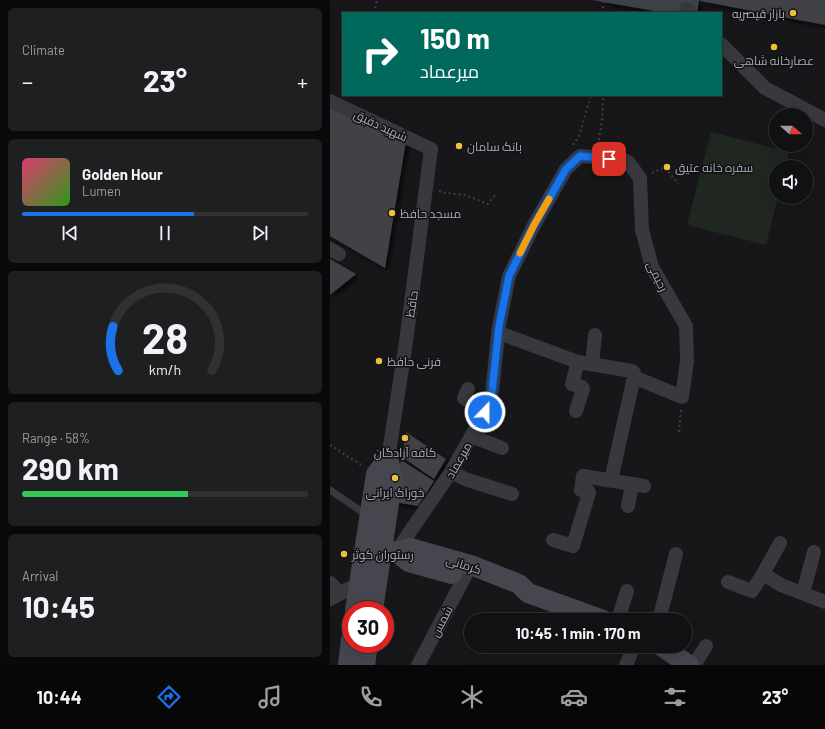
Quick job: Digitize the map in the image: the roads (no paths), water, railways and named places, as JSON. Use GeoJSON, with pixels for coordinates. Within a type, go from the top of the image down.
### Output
{"type":"FeatureCollection","features":[{"type":"Feature","properties":{"kind":"street"},"geometry":{"type":"LineString","coordinates":[[722,45],[765,88],[825,120]]}},
{"type":"Feature","properties":{"kind":"street","name":"شهید دقیق"},"geometry":{"type":"LineString","coordinates":[[330,101],[432,149]]}},
{"type":"Feature","properties":{"kind":"street","name":"حافظ"},"geometry":{"type":"LineString","coordinates":[[343,593],[368,516],[382,466],[407,335],[432,149]]}},
{"type":"Feature","properties":{"kind":"street","name":"میرعماد"},"geometry":{"type":"LineString","coordinates":[[389,551],[451,472],[485,412],[492,392],[499,333],[509,276],[534,225],[566,169],[580,156],[621,160],[628,162],[640,178]]}},
{"type":"Feature","properties":{"kind":"street","name":"رحیمی"},"geometry":{"type":"LineString","coordinates":[[634,377],[682,397],[687,361],[686,326],[652,268],[642,230],[640,178]]}},
{"type":"Feature","properties":{"kind":"street"},"geometry":{"type":"LineString","coordinates":[[499,333],[585,363],[634,372],[611,480]]}},
{"type":"Feature","properties":{"kind":"street"},"geometry":{"type":"LineString","coordinates":[[576,411],[583,389],[582,387],[572,384],[585,363],[595,335]]}},
{"type":"Feature","properties":{"kind":"street"},"geometry":{"type":"LineString","coordinates":[[468,389],[464,398],[485,412]]}},
{"type":"Feature","properties":{"kind":"street"},"geometry":{"type":"LineString","coordinates":[[471,436],[502,448]]}},
{"type":"Feature","properties":{"kind":"street","name":"حافظ"},"geometry":{"type":"LineString","coordinates":[[375,601],[389,551],[394,477],[382,466]]}},
{"type":"Feature","properties":{"kind":"street"},"geometry":{"type":"LineString","coordinates":[[451,472],[464,479],[512,494]]}},
{"type":"Feature","properties":{"kind":"street"},"geometry":{"type":"LineString","coordinates":[[553,540],[573,546],[589,493],[588,491],[581,490],[583,476],[638,485],[628,506]]}},
{"type":"Feature","properties":{"kind":"street"},"geometry":{"type":"LineString","coordinates":[[728,582],[752,591],[780,543]]}},
{"type":"Feature","properties":{"kind":"street","name":"کرمانی"},"geometry":{"type":"LineString","coordinates":[[389,551],[409,562],[468,571],[516,595],[528,593],[584,613]]}},
{"type":"Feature","properties":{"kind":"street"},"geometry":{"type":"LineString","coordinates":[[803,594],[814,552]]}},
{"type":"Feature","properties":{"kind":"street"},"geometry":{"type":"LineString","coordinates":[[661,613],[676,554]]}},
{"type":"Feature","properties":{"kind":"street","name":"شمس"},"geometry":{"type":"LineString","coordinates":[[418,665],[468,571]]}},
{"type":"Feature","properties":{"kind":"street"},"geometry":{"type":"LineString","coordinates":[[763,574],[781,585],[825,602]]}},
{"type":"Feature","properties":{"kind":"street"},"geometry":{"type":"LineString","coordinates":[[330,583],[343,593]]}},
{"type":"Feature","properties":{"kind":"street"},"geometry":{"type":"LineString","coordinates":[[620,613],[626,591]]}},
{"type":"Feature","properties":{"kind":"street"},"geometry":{"type":"LineString","coordinates":[[694,665],[706,646]]}},
{"type":"Feature","properties":{"kind":"street"},"geometry":{"type":"LineString","coordinates":[[348,665],[349,653]]}},
{"type":"Feature","properties":{"kind":"street"},"geometry":{"type":"LineString","coordinates":[[365,665],[367,653]]}},
{"type":"Feature","properties":{"kind":"street"},"geometry":{"type":"LineString","coordinates":[[626,665],[631,653]]}},
{"type":"Feature","properties":{"kind":"street"},"geometry":{"type":"LineString","coordinates":[[671,653],[689,665]]}},
{"type":"Feature","properties":{"kind":"lane"},"geometry":{"type":"LineString","coordinates":[[330,490],[368,516]]}},
{"type":"Feature","properties":{"kind":"place","name":"بازار قیصریه"},"geometry":{"type":"Point","coordinates":[793,13]}},
{"type":"Feature","properties":{"kind":"place","name":"عصارخانه شاهی"},"geometry":{"type":"Point","coordinates":[774,47]}},
{"type":"Feature","properties":{"kind":"place","name":"بانک سامان"},"geometry":{"type":"Point","coordinates":[459,146]}},
{"type":"Feature","properties":{"kind":"place","name":"سفره خانه عتیق"},"geometry":{"type":"Point","coordinates":[667,167]}},
{"type":"Feature","properties":{"kind":"place","name":"مسجد حافظ"},"geometry":{"type":"Point","coordinates":[392,213]}},
{"type":"Feature","properties":{"kind":"place","name":"فرنی حافظ"},"geometry":{"type":"Point","coordinates":[379,361]}},
{"type":"Feature","properties":{"kind":"place","name":"کافه آزادگان"},"geometry":{"type":"Point","coordinates":[405,438]}},
{"type":"Feature","properties":{"kind":"place","name":"خوراک ایرانی"},"geometry":{"type":"Point","coordinates":[395,478]}},
{"type":"Feature","properties":{"kind":"place","name":"رستوران کوثر"},"geometry":{"type":"Point","coordinates":[344,554]}}]}
